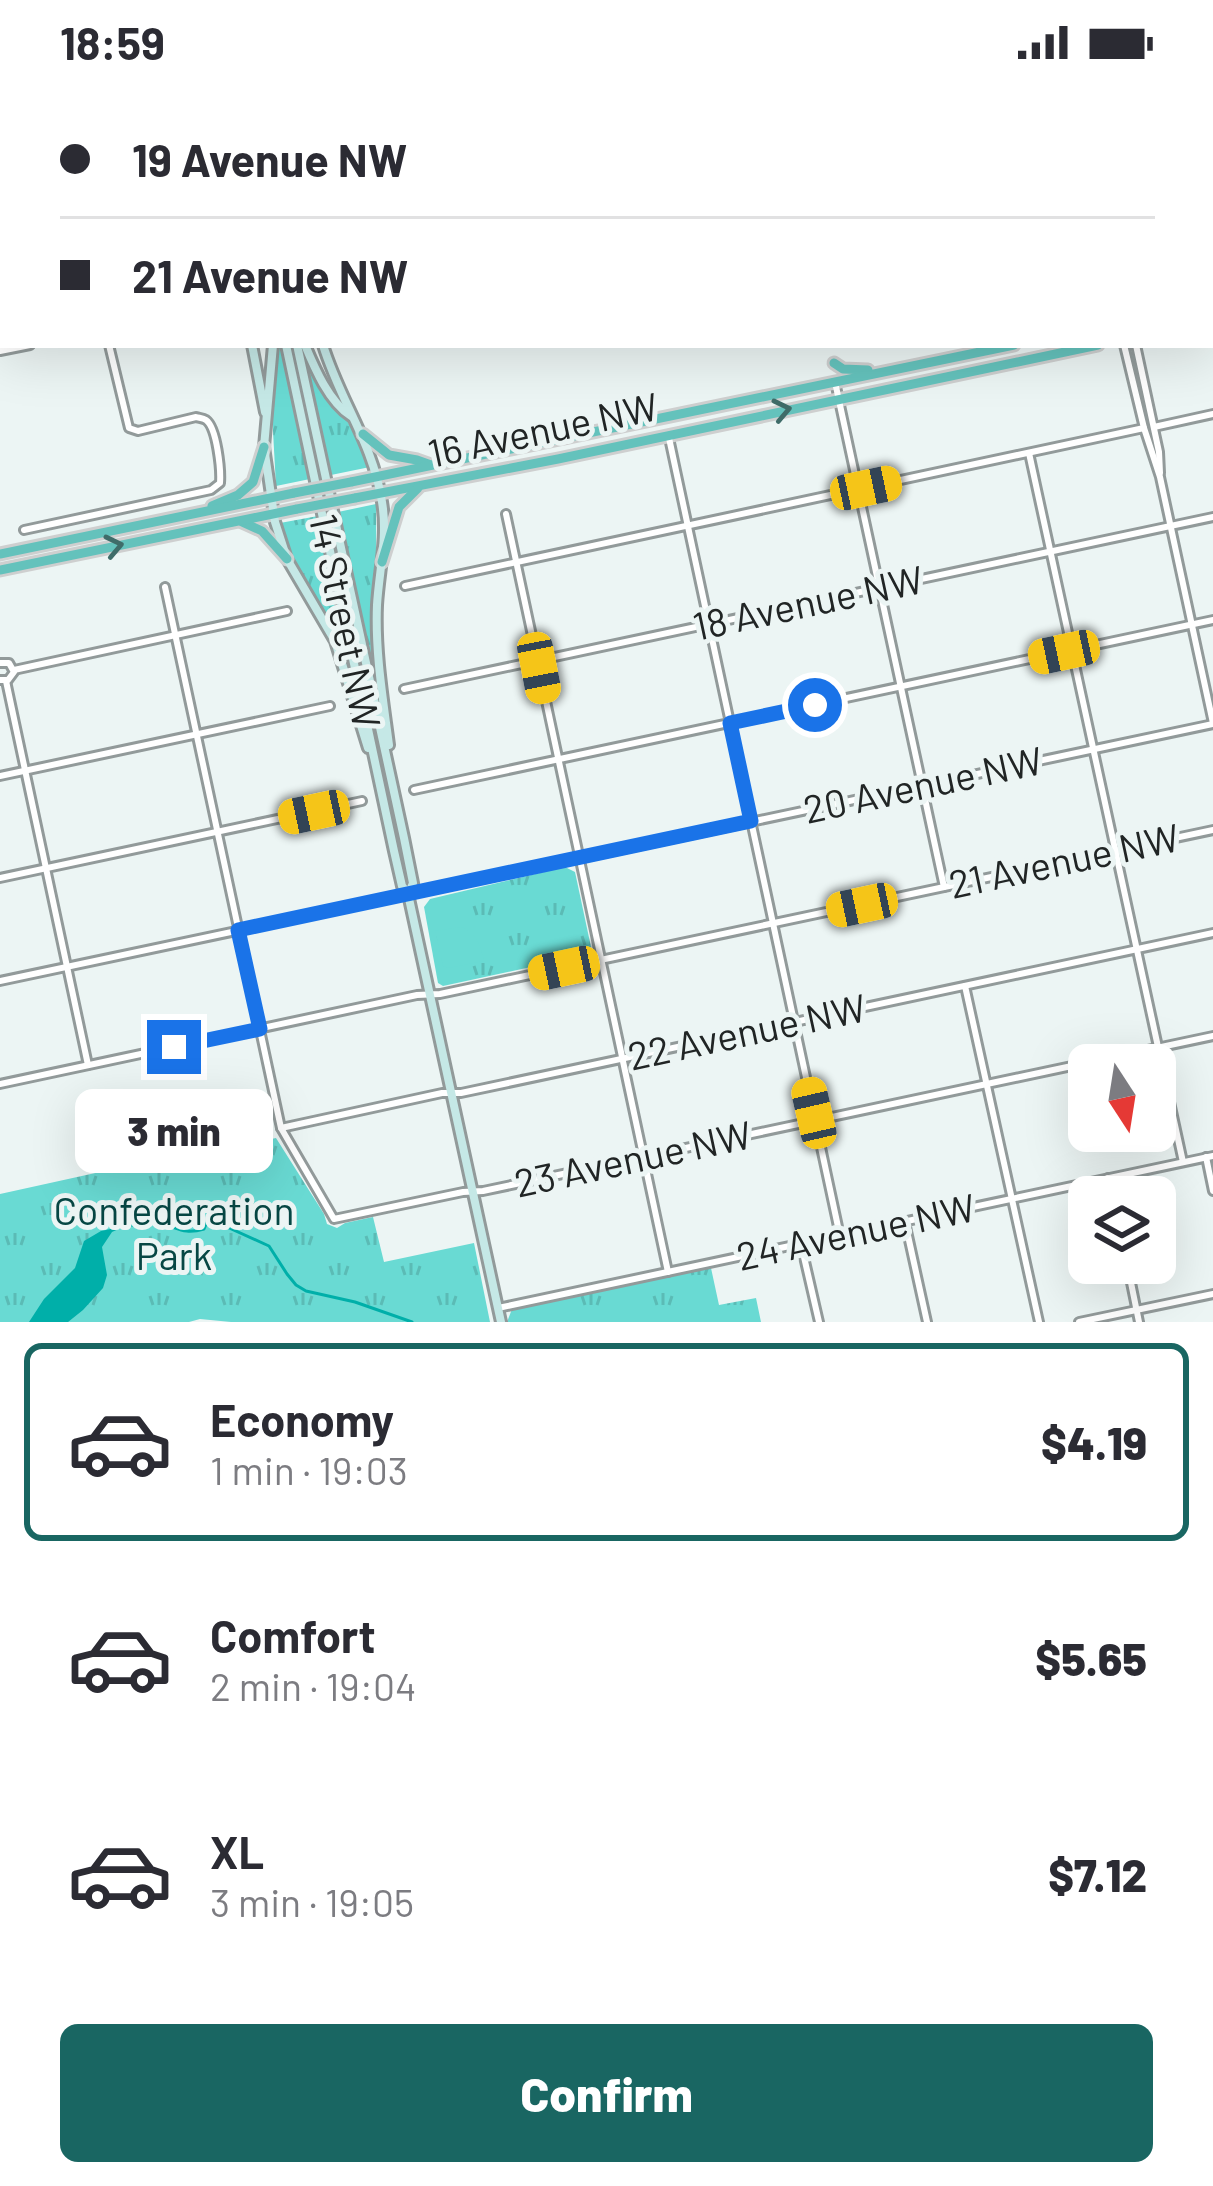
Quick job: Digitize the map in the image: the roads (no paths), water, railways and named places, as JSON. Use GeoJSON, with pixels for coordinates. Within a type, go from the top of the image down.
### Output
{"type":"FeatureCollection","features":[{"type":"Feature","properties":{"kind":"highway","name":"16 Avenue NW"},"geometry":{"type":"LineString","coordinates":[[0,554],[999,348]]}},
{"type":"Feature","properties":{"kind":"highway","name":"16 Avenue NW"},"geometry":{"type":"LineString","coordinates":[[0,571],[1083,348]]}},
{"type":"Feature","properties":{"kind":"highway"},"geometry":{"type":"LineString","coordinates":[[834,364],[885,371]]}},
{"type":"Feature","properties":{"kind":"highway"},"geometry":{"type":"LineString","coordinates":[[363,434],[388,455],[431,465]]}},
{"type":"Feature","properties":{"kind":"highway"},"geometry":{"type":"LineString","coordinates":[[208,509],[253,482],[264,447]]}},
{"type":"Feature","properties":{"kind":"highway"},"geometry":{"type":"LineString","coordinates":[[382,562],[399,507],[419,487]]}},
{"type":"Feature","properties":{"kind":"highway"},"geometry":{"type":"LineString","coordinates":[[237,520],[262,531],[287,559]]}},
{"type":"Feature","properties":{"kind":"main road"},"geometry":{"type":"LineString","coordinates":[[253,348],[266,419]]}},
{"type":"Feature","properties":{"kind":"main road"},"geometry":{"type":"LineString","coordinates":[[273,348],[264,447],[273,514],[287,559],[335,641],[379,779]]}},
{"type":"Feature","properties":{"kind":"main road","name":"14 Street NW"},"geometry":{"type":"LineString","coordinates":[[287,348],[501,1322]]}},
{"type":"Feature","properties":{"kind":"main road","name":"14 Street NW"},"geometry":{"type":"LineString","coordinates":[[302,348],[413,883],[408,894]]}},
{"type":"Feature","properties":{"kind":"main road"},"geometry":{"type":"LineString","coordinates":[[303,348],[343,411],[352,417]]}},
{"type":"Feature","properties":{"kind":"main road"},"geometry":{"type":"LineString","coordinates":[[324,348],[363,434],[381,494],[378,661],[391,777]]}},
{"type":"Feature","properties":{"kind":"street"},"geometry":{"type":"LineString","coordinates":[[24,530],[211,490],[220,483],[212,427],[203,418],[138,431],[129,428],[110,348]]}},
{"type":"Feature","properties":{"kind":"street"},"geometry":{"type":"LineString","coordinates":[[1125,348],[1160,477],[1213,723]]}},
{"type":"Feature","properties":{"kind":"street"},"geometry":{"type":"LineString","coordinates":[[1137,348],[1161,461],[1160,477]]}},
{"type":"Feature","properties":{"kind":"street"},"geometry":{"type":"LineString","coordinates":[[835,382],[944,887]]}},
{"type":"Feature","properties":{"kind":"street"},"geometry":{"type":"LineString","coordinates":[[1154,427],[1213,414]]}},
{"type":"Feature","properties":{"kind":"street"},"geometry":{"type":"LineString","coordinates":[[405,586],[1144,428]]}},
{"type":"Feature","properties":{"kind":"street"},"geometry":{"type":"LineString","coordinates":[[668,434],[840,1236]]}},
{"type":"Feature","properties":{"kind":"street"},"geometry":{"type":"LineString","coordinates":[[1029,453],[1156,1044]]}},
{"type":"Feature","properties":{"kind":"street"},"geometry":{"type":"LineString","coordinates":[[506,514],[668,1272]]}},
{"type":"Feature","properties":{"kind":"street","name":"18 Avenue NW"},"geometry":{"type":"LineString","coordinates":[[404,689],[1213,517]]}},
{"type":"Feature","properties":{"kind":"street"},"geometry":{"type":"LineString","coordinates":[[164,587],[280,1127]]}},
{"type":"Feature","properties":{"kind":"street"},"geometry":{"type":"LineString","coordinates":[[14,670],[287,611]]}},
{"type":"Feature","properties":{"kind":"street"},"geometry":{"type":"LineString","coordinates":[[414,790],[1213,620]]}},
{"type":"Feature","properties":{"kind":"street"},"geometry":{"type":"LineString","coordinates":[[0,660],[14,670]]}},
{"type":"Feature","properties":{"kind":"street"},"geometry":{"type":"LineString","coordinates":[[14,670],[3,681],[88,1065]]}},
{"type":"Feature","properties":{"kind":"street"},"geometry":{"type":"LineString","coordinates":[[0,776],[330,706]]}},
{"type":"Feature","properties":{"kind":"street","name":"20 Avenue NW"},"geometry":{"type":"LineString","coordinates":[[0,981],[1213,723]]}},
{"type":"Feature","properties":{"kind":"street"},"geometry":{"type":"LineString","coordinates":[[0,878],[362,801]]}},
{"type":"Feature","properties":{"kind":"street","name":"21 Avenue NW"},"geometry":{"type":"LineString","coordinates":[[0,1084],[1213,830]]}},
{"type":"Feature","properties":{"kind":"street","name":"22 Avenue NW"},"geometry":{"type":"LineString","coordinates":[[280,1127],[1213,933]]}},
{"type":"Feature","properties":{"kind":"street"},"geometry":{"type":"LineString","coordinates":[[965,986],[1039,1322]]}},
{"type":"Feature","properties":{"kind":"street","name":"23 Avenue NW"},"geometry":{"type":"LineString","coordinates":[[1176,1044],[1213,1036]]}},
{"type":"Feature","properties":{"kind":"street","name":"23 Avenue NW"},"geometry":{"type":"LineString","coordinates":[[280,1127],[334,1219],[1068,1067]]}},
{"type":"Feature","properties":{"kind":"street"},"geometry":{"type":"LineString","coordinates":[[1176,1131],[1183,1162]]}},
{"type":"Feature","properties":{"kind":"street"},"geometry":{"type":"LineString","coordinates":[[1210,1157],[1213,1191]]}},
{"type":"Feature","properties":{"kind":"street","name":"24 Avenue NW"},"geometry":{"type":"LineString","coordinates":[[1117,1176],[1210,1157]]}},
{"type":"Feature","properties":{"kind":"street","name":"24 Avenue NW"},"geometry":{"type":"LineString","coordinates":[[498,1308],[1068,1187]]}},
{"type":"Feature","properties":{"kind":"street"},"geometry":{"type":"LineString","coordinates":[[905,1222],[927,1322]]}},
{"type":"Feature","properties":{"kind":"street"},"geometry":{"type":"LineString","coordinates":[[801,1244],[819,1322]]}},
{"type":"Feature","properties":{"kind":"street"},"geometry":{"type":"LineString","coordinates":[[1131,1284],[1139,1322]]}},
{"type":"Feature","properties":{"kind":"street"},"geometry":{"type":"LineString","coordinates":[[1078,1322],[1213,1294]]}},
{"type":"Feature","properties":{"kind":"waterway"},"geometry":{"type":"LineString","coordinates":[[125,1226],[155,1223],[190,1231],[216,1222],[269,1246],[296,1285],[306,1291],[412,1322]]}},
{"type":"Feature","properties":{"kind":"park label","name":"Confederation Park"},"geometry":{"type":"Point","coordinates":[174,1234]}}]}
